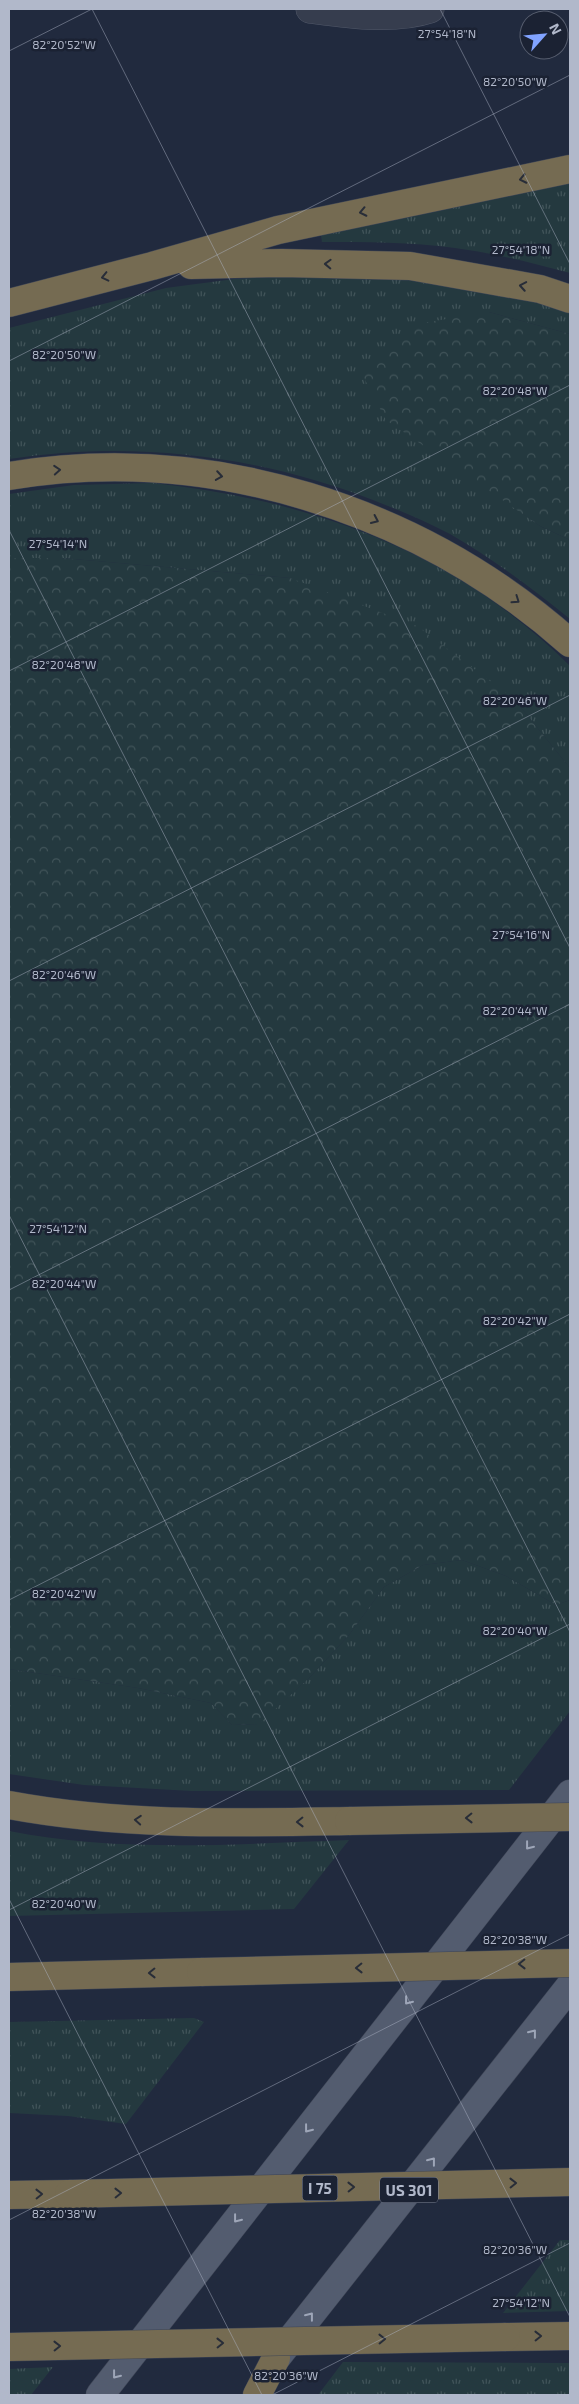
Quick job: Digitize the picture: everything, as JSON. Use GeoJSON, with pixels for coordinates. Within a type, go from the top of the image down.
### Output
{"type":"FeatureCollection","features":[{"type":"Feature","properties":{"kind":"highway"},"geometry":{"type":"LineString","coordinates":[[9,303],[152,266],[278,230],[570,169]]}},
{"type":"Feature","properties":{"kind":"highway"},"geometry":{"type":"LineString","coordinates":[[152,266],[282,262],[410,266],[540,289],[570,299]]}},
{"type":"Feature","properties":{"kind":"highway"},"geometry":{"type":"LineString","coordinates":[[9,476],[40,471],[126,467],[216,475],[291,491],[366,516],[451,558],[537,614],[570,643]]}},
{"type":"Feature","properties":{"kind":"highway"},"geometry":{"type":"LineString","coordinates":[[9,1805],[40,1811],[147,1820],[247,1823],[570,1816]]}},
{"type":"Feature","properties":{"kind":"highway"},"geometry":{"type":"LineString","coordinates":[[9,1976],[570,1963]]}},
{"type":"Feature","properties":{"kind":"highway","name":"I 75"},"geometry":{"type":"LineString","coordinates":[[9,2195],[570,2182]]}},
{"type":"Feature","properties":{"kind":"highway"},"geometry":{"type":"LineString","coordinates":[[9,2348],[570,2336]]}},
{"type":"Feature","properties":{"kind":"highway"},"geometry":{"type":"LineString","coordinates":[[257,2395],[276,2358]]}},
{"type":"Feature","properties":{"kind":"main road"},"geometry":{"type":"LineString","coordinates":[[100,2395],[570,1794]]}},
{"type":"Feature","properties":{"kind":"main road","name":"US 301"},"geometry":{"type":"LineString","coordinates":[[247,2395],[570,1986]]}},
{"type":"Feature","properties":{"kind":"street"},"geometry":{"type":"LineString","coordinates":[[310,9],[346,14],[392,15],[430,9]]}},
{"type":"Feature","properties":{"kind":"green space"},"geometry":{"type":"Polygon","coordinates":[[[570,182],[570,273],[499,255],[455,248],[405,243],[322,242],[321,235],[570,182]]]}},
{"type":"Feature","properties":{"kind":"green space"},"geometry":{"type":"Polygon","coordinates":[[[329,274],[390,277],[451,284],[481,289],[570,311],[570,334],[489,312],[480,483],[540,526],[570,540],[570,619],[512,574],[450,534],[373,500],[285,472],[240,462],[148,452],[55,453],[9,459],[9,328],[166,288],[234,279],[329,274]]]}},
{"type":"Feature","properties":{"kind":"green space"},"geometry":{"type":"Polygon","coordinates":[[[489,312],[570,334],[570,540],[540,526],[386,420],[363,376],[410,325],[489,312]]]}},
{"type":"Feature","properties":{"kind":"green space"},"geometry":{"type":"Polygon","coordinates":[[[153,483],[212,491],[269,503],[324,518],[378,538],[430,562],[479,592],[526,626],[570,666],[570,768],[514,699],[290,578],[62,558],[9,558],[9,494],[74,485],[153,483]]]}},
{"type":"Feature","properties":{"kind":"green space"},"geometry":{"type":"Polygon","coordinates":[[[9,558],[62,558],[290,578],[417,626],[514,699],[570,768],[570,1600],[556,1605],[506,1576],[462,1560],[423,1565],[384,1587],[349,1635],[310,1677],[259,1724],[232,1725],[211,1703],[138,1688],[9,1669],[9,558]]]}},
{"type":"Feature","properties":{"kind":"green space"},"geometry":{"type":"Polygon","coordinates":[[[462,1560],[506,1576],[556,1605],[570,1600],[570,1711],[509,1790],[192,1791],[84,1785],[9,1774],[9,1669],[138,1688],[211,1703],[232,1725],[258,1724],[310,1677],[349,1635],[384,1587],[423,1565],[462,1560]]]}},
{"type":"Feature","properties":{"kind":"green space"},"geometry":{"type":"Polygon","coordinates":[[[9,1831],[50,1838],[135,1845],[221,1845],[349,1840],[294,1909],[9,1916],[9,1831]]]}},
{"type":"Feature","properties":{"kind":"green space"},"geometry":{"type":"Polygon","coordinates":[[[194,2018],[204,2022],[126,2124],[68,2116],[9,2113],[9,2022],[194,2018]]]}},
{"type":"Feature","properties":{"kind":"green space"},"geometry":{"type":"Polygon","coordinates":[[[560,2240],[570,2240],[570,2311],[503,2313],[560,2240]]]}},
{"type":"Feature","properties":{"kind":"green space"},"geometry":{"type":"Polygon","coordinates":[[[343,2362],[570,2363],[570,2395],[318,2395],[343,2362]]]}},
{"type":"Feature","properties":{"kind":"green space"},"geometry":{"type":"Polygon","coordinates":[[[53,2367],[31,2395],[9,2395],[9,2369],[53,2367]]]}}]}
